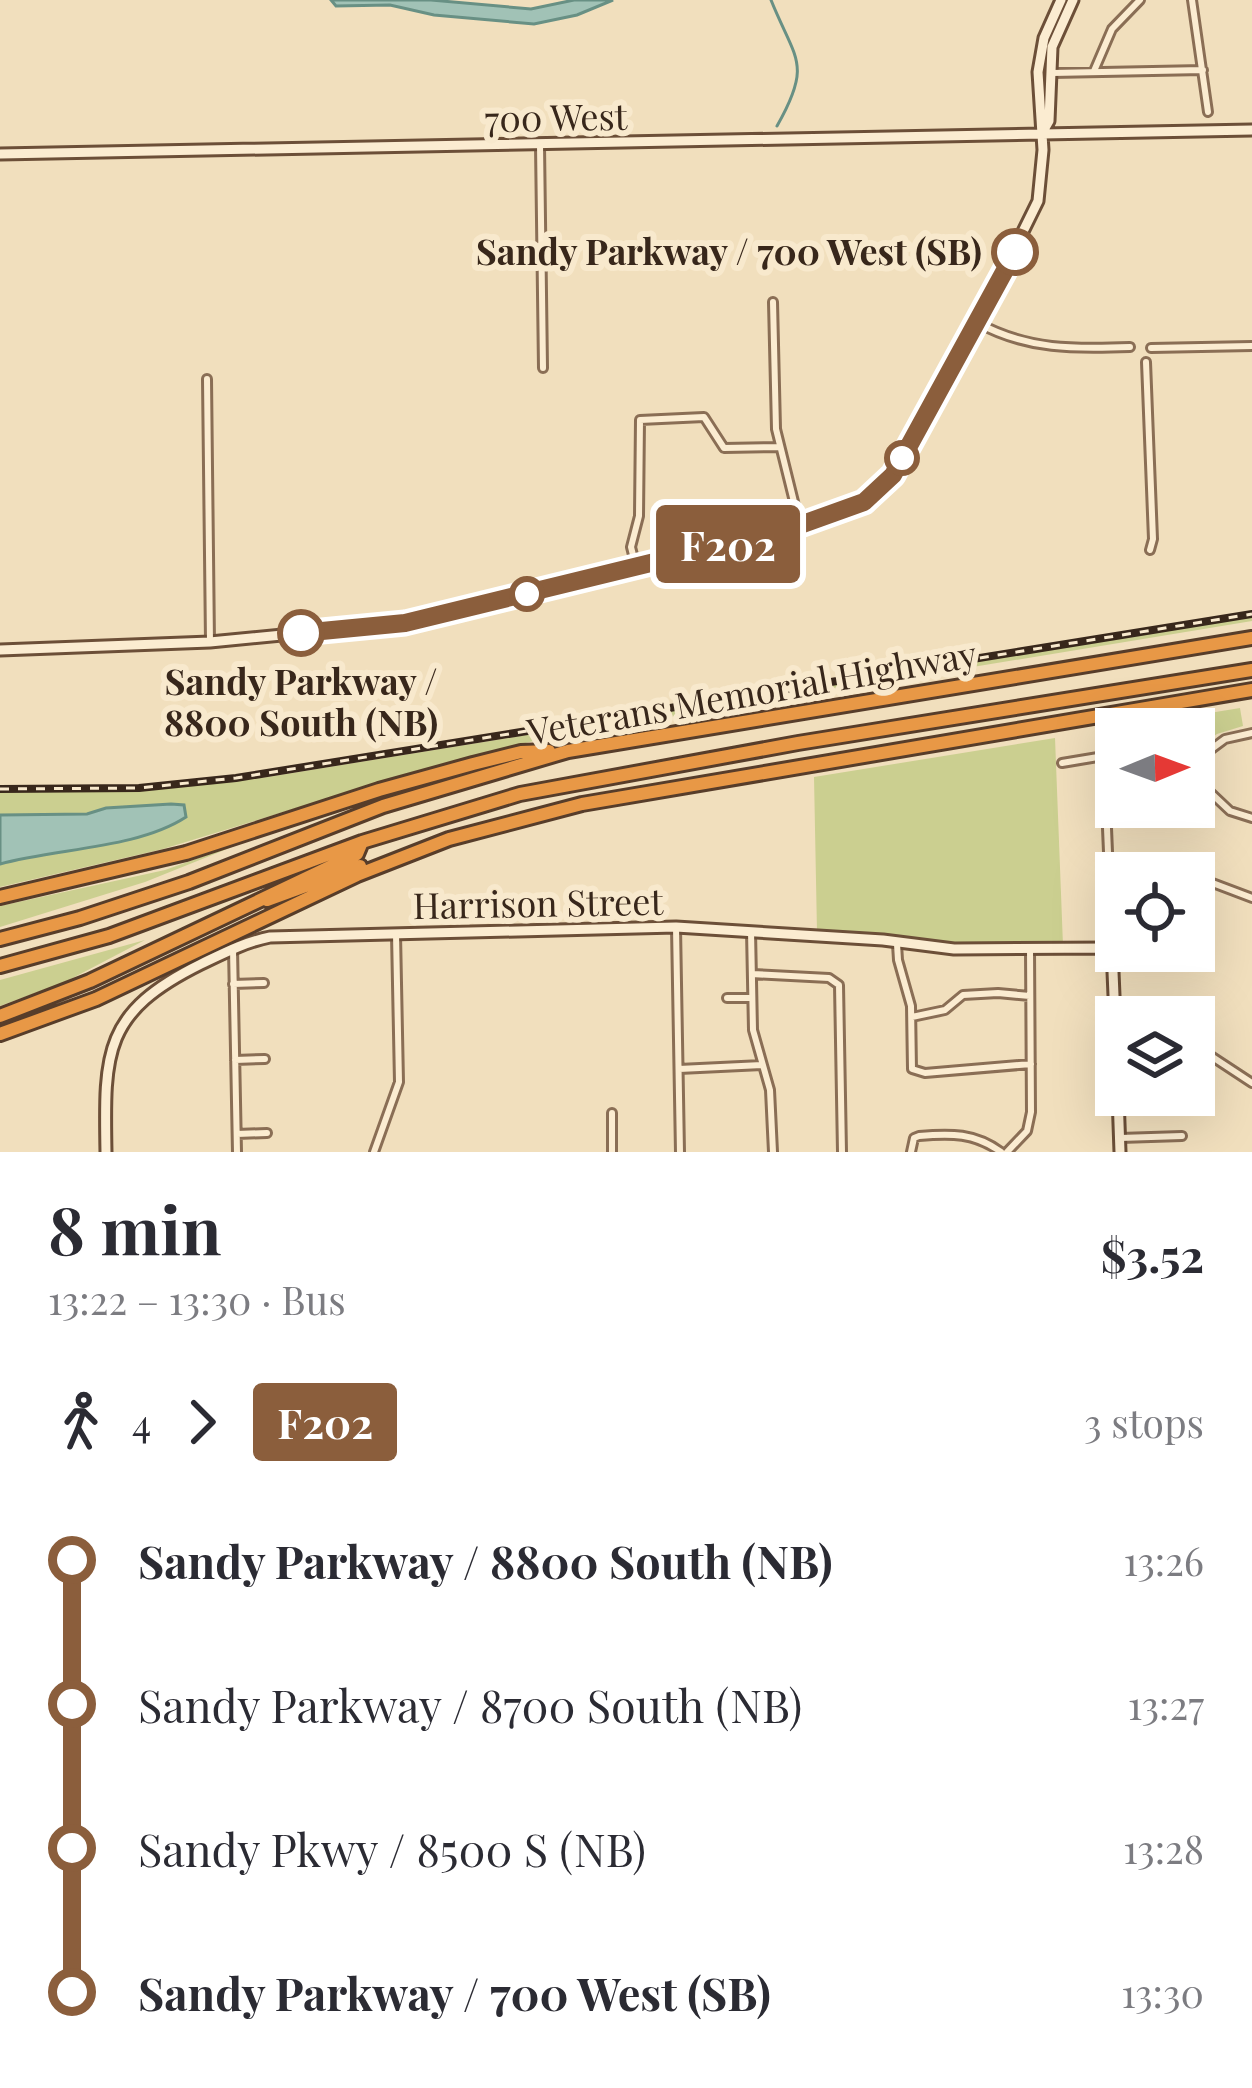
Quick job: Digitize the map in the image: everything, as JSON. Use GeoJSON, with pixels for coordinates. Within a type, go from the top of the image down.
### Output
{"type":"FeatureCollection","features":[{"type":"Feature","properties":{"kind":"highway","name":"Veterans Memorial Highway"},"geometry":{"type":"LineString","coordinates":[[0,939],[189,882],[383,806],[568,751],[1252,638]]}},
{"type":"Feature","properties":{"kind":"highway","name":"Veterans Memorial Highway"},"geometry":{"type":"LineString","coordinates":[[0,966],[165,917],[362,842],[473,806],[572,783],[1252,670]]}},
{"type":"Feature","properties":{"kind":"highway"},"geometry":{"type":"LineString","coordinates":[[0,1034],[77,1007],[326,888],[478,830],[582,804],[1252,690]]}},
{"type":"Feature","properties":{"kind":"highway"},"geometry":{"type":"LineString","coordinates":[[0,897],[165,859],[473,764],[521,752],[568,751]]}},
{"type":"Feature","properties":{"kind":"highway"},"geometry":{"type":"LineString","coordinates":[[237,908],[281,897],[460,831],[478,830]]}},
{"type":"Feature","properties":{"kind":"highway"},"geometry":{"type":"LineString","coordinates":[[0,1016],[90,981],[357,854],[362,842]]}},
{"type":"Feature","properties":{"kind":"street"},"geometry":{"type":"LineString","coordinates":[[0,650],[210,642],[405,623],[800,526],[864,502],[893,475],[1035,208],[1042,172],[1039,61],[1061,0]]}},
{"type":"Feature","properties":{"kind":"street"},"geometry":{"type":"LineString","coordinates":[[1042,133],[1049,122],[1048,73],[1055,37],[1073,0]]}},
{"type":"Feature","properties":{"kind":"street"},"geometry":{"type":"LineString","coordinates":[[1094,72],[1112,29],[1140,0]]}},
{"type":"Feature","properties":{"kind":"street"},"geometry":{"type":"LineString","coordinates":[[1192,0],[1208,112]]}},
{"type":"Feature","properties":{"kind":"street"},"geometry":{"type":"LineString","coordinates":[[1048,73],[1202,70]]}},
{"type":"Feature","properties":{"kind":"street","name":"700 West"},"geometry":{"type":"LineString","coordinates":[[0,154],[1252,130]]}},
{"type":"Feature","properties":{"kind":"street"},"geometry":{"type":"LineString","coordinates":[[540,145],[543,368]]}},
{"type":"Feature","properties":{"kind":"street"},"geometry":{"type":"LineString","coordinates":[[773,302],[778,447],[800,526]]}},
{"type":"Feature","properties":{"kind":"street"},"geometry":{"type":"LineString","coordinates":[[978,322],[1018,341],[1046,347],[1130,347]]}},
{"type":"Feature","properties":{"kind":"street"},"geometry":{"type":"LineString","coordinates":[[1151,348],[1252,346]]}},
{"type":"Feature","properties":{"kind":"street"},"geometry":{"type":"LineString","coordinates":[[1146,362],[1150,550]]}},
{"type":"Feature","properties":{"kind":"street"},"geometry":{"type":"LineString","coordinates":[[207,379],[210,642]]}},
{"type":"Feature","properties":{"kind":"street"},"geometry":{"type":"LineString","coordinates":[[636,567],[631,547],[639,517],[640,420],[704,417],[724,448],[778,447]]}},
{"type":"Feature","properties":{"kind":"street"},"geometry":{"type":"LineString","coordinates":[[1215,746],[1252,733]]}},
{"type":"Feature","properties":{"kind":"street"},"geometry":{"type":"LineString","coordinates":[[1062,763],[1095,758]]}},
{"type":"Feature","properties":{"kind":"street"},"geometry":{"type":"LineString","coordinates":[[1215,797],[1230,811],[1252,818]]}},
{"type":"Feature","properties":{"kind":"street"},"geometry":{"type":"LineString","coordinates":[[1215,883],[1252,898]]}},
{"type":"Feature","properties":{"kind":"street"},"geometry":{"type":"LineString","coordinates":[[676,927],[680,1152]]}},
{"type":"Feature","properties":{"kind":"street","name":"Harrison Street"},"geometry":{"type":"LineString","coordinates":[[106,1152],[106,1073],[125,1021],[158,986],[233,949],[270,937],[676,927],[954,949],[1095,948]]}},
{"type":"Feature","properties":{"kind":"street"},"geometry":{"type":"LineString","coordinates":[[752,931],[755,1044],[772,1100],[773,1152]]}},
{"type":"Feature","properties":{"kind":"street"},"geometry":{"type":"LineString","coordinates":[[374,1152],[398,1082],[396,934]]}},
{"type":"Feature","properties":{"kind":"street"},"geometry":{"type":"LineString","coordinates":[[898,941],[912,1017],[911,1069],[1031,1064]]}},
{"type":"Feature","properties":{"kind":"street"},"geometry":{"type":"LineString","coordinates":[[233,949],[237,1152]]}},
{"type":"Feature","properties":{"kind":"street"},"geometry":{"type":"LineString","coordinates":[[911,1152],[914,1138],[972,1135],[1004,1152],[1030,1123],[1030,949]]}},
{"type":"Feature","properties":{"kind":"street"},"geometry":{"type":"LineString","coordinates":[[752,974],[837,981],[842,1152]]}},
{"type":"Feature","properties":{"kind":"street"},"geometry":{"type":"LineString","coordinates":[[233,985],[264,983]]}},
{"type":"Feature","properties":{"kind":"street"},"geometry":{"type":"LineString","coordinates":[[912,1017],[946,1010],[963,995],[1030,996]]}},
{"type":"Feature","properties":{"kind":"street"},"geometry":{"type":"LineString","coordinates":[[728,998],[752,998]]}},
{"type":"Feature","properties":{"kind":"street"},"geometry":{"type":"LineString","coordinates":[[235,1060],[265,1059]]}},
{"type":"Feature","properties":{"kind":"street"},"geometry":{"type":"LineString","coordinates":[[1215,1059],[1252,1083]]}},
{"type":"Feature","properties":{"kind":"street"},"geometry":{"type":"LineString","coordinates":[[679,1069],[762,1066]]}},
{"type":"Feature","properties":{"kind":"street"},"geometry":{"type":"LineString","coordinates":[[612,1113],[613,1152]]}},
{"type":"Feature","properties":{"kind":"street"},"geometry":{"type":"LineString","coordinates":[[1119,1116],[1120,1152]]}},
{"type":"Feature","properties":{"kind":"street"},"geometry":{"type":"LineString","coordinates":[[236,1134],[267,1133]]}},
{"type":"Feature","properties":{"kind":"street"},"geometry":{"type":"LineString","coordinates":[[1120,1138],[1182,1136]]}},
{"type":"Feature","properties":{"kind":"green space"},"geometry":{"type":"Polygon","coordinates":[[[1252,617],[1252,621],[549,737],[424,769],[163,849],[0,887],[0,790],[137,790],[268,777],[1252,617]]]}},
{"type":"Feature","properties":{"kind":"green space"},"geometry":{"type":"Polygon","coordinates":[[[1240,708],[1243,726],[1215,735],[1215,712],[1240,708]]]}},
{"type":"Feature","properties":{"kind":"green space"},"geometry":{"type":"Polygon","coordinates":[[[1055,738],[1063,945],[956,945],[817,932],[814,777],[1055,738]]]}},
{"type":"Feature","properties":{"kind":"green space"},"geometry":{"type":"Polygon","coordinates":[[[252,839],[145,882],[0,927],[0,906],[165,870],[252,839]]]}},
{"type":"Feature","properties":{"kind":"green space"},"geometry":{"type":"Polygon","coordinates":[[[145,940],[65,982],[0,1006],[0,980],[145,940]]]}},
{"type":"Feature","properties":{"kind":"water"},"geometry":{"type":"Polygon","coordinates":[[[331,0],[431,0],[531,9],[574,0],[613,0],[577,15],[534,24],[434,15],[390,5],[336,6],[331,0]]]}},
{"type":"Feature","properties":{"kind":"water"},"geometry":{"type":"Polygon","coordinates":[[[184,805],[186,817],[144,836],[0,864],[0,815],[87,814],[106,808],[184,805]]]}},
{"type":"Feature","properties":{"kind":"waterway"},"geometry":{"type":"LineString","coordinates":[[771,0],[793,50],[797,74],[777,126]]}},
{"type":"Feature","properties":{"kind":"railway"},"geometry":{"type":"LineString","coordinates":[[0,789],[139,788],[236,778],[1252,614]]}},
{"type":"Feature","properties":{"kind":"bus line","name":"F202"},"geometry":{"type":"LineString","coordinates":[[301,633],[405,623],[786,530],[864,502],[893,475],[1015,252]]}},
{"type":"Feature","properties":{"kind":"place","name":"Sandy Parkway / 700 West (SB)"},"geometry":{"type":"Point","coordinates":[1015,252]}},
{"type":"Feature","properties":{"kind":"place","name":"Sandy Parkway / 8800 South (NB)"},"geometry":{"type":"Point","coordinates":[301,633]}}]}
